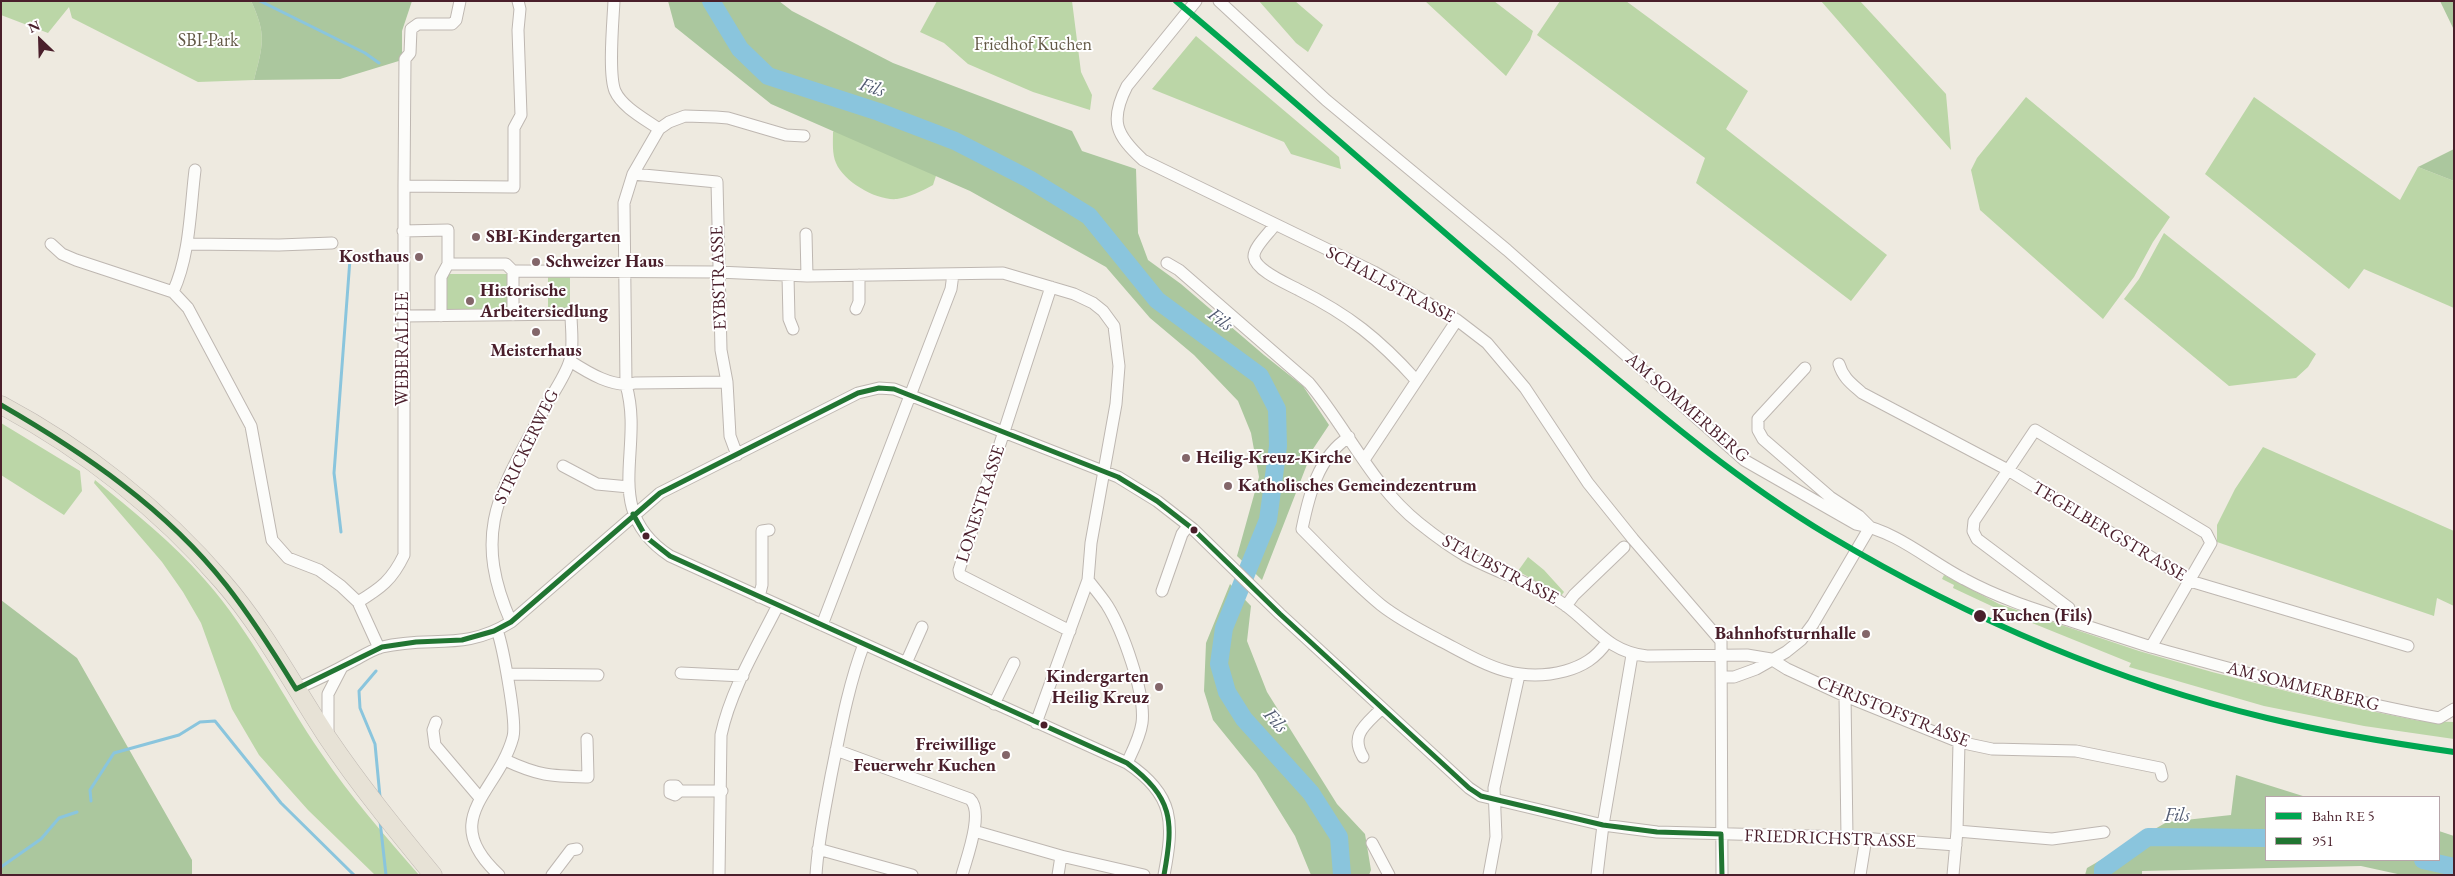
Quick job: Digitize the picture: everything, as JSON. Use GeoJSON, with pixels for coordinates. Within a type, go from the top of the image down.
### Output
{"type":"FeatureCollection","features":[{"type":"Feature","properties":{"kind":"main road"},"geometry":{"type":"LineString","coordinates":[[1,405],[92,462],[156,513],[197,552],[249,614],[328,738],[376,805],[433,875]]}},
{"type":"Feature","properties":{"kind":"street","name":"WEBERALLEE"},"geometry":{"type":"LineString","coordinates":[[358,602],[386,583],[395,573],[404,555],[403,231],[405,59],[410,53],[411,29],[418,24],[452,24],[456,20],[460,1]]}},
{"type":"Feature","properties":{"kind":"street"},"geometry":{"type":"LineString","coordinates":[[404,186],[514,187],[514,128],[521,115],[518,30],[520,9],[518,1]]}},
{"type":"Feature","properties":{"kind":"street"},"geometry":{"type":"LineString","coordinates":[[614,1],[612,72],[615,90],[627,105],[659,129]]}},
{"type":"Feature","properties":{"kind":"street","name":"SCHALLSTRASSE"},"geometry":{"type":"LineString","coordinates":[[1196,1],[1127,86],[1116,116],[1123,141],[1143,160],[1274,226],[1374,272],[1457,320],[1487,343],[1525,388],[1588,483],[1633,539],[1718,636],[1721,641],[1723,655]]}},
{"type":"Feature","properties":{"kind":"street","name":"AM SOMMERBERG"},"geometry":{"type":"LineString","coordinates":[[1218,1],[1326,100],[1507,250],[1744,460],[1856,524],[1870,527],[1899,539],[1963,579],[2002,599],[2151,647],[2310,691],[2439,718],[2454,709]]}},
{"type":"Feature","properties":{"kind":"street"},"geometry":{"type":"LineString","coordinates":[[804,136],[786,135],[728,118],[685,116],[666,123],[659,129],[633,174],[624,203],[626,385],[631,411],[629,487],[633,514],[646,537],[663,551],[758,597],[1036,723],[1094,746],[1127,763],[1152,783],[1167,807],[1171,835],[1164,875]]}},
{"type":"Feature","properties":{"kind":"street"},"geometry":{"type":"LineString","coordinates":[[173,292],[181,275],[187,244],[195,170]]}},
{"type":"Feature","properties":{"kind":"street","name":"EYBSTRASSE"},"geometry":{"type":"LineString","coordinates":[[633,174],[716,182],[721,350],[727,382],[730,436],[737,455]]}},
{"type":"Feature","properties":{"kind":"street"},"geometry":{"type":"LineString","coordinates":[[1274,226],[1255,252],[1254,257],[1258,266],[1271,275],[1333,307],[1366,330],[1389,350],[1416,380]]}},
{"type":"Feature","properties":{"kind":"street"},"geometry":{"type":"LineString","coordinates":[[403,231],[448,230],[448,264],[441,277],[441,316]]}},
{"type":"Feature","properties":{"kind":"street"},"geometry":{"type":"LineString","coordinates":[[806,234],[807,276]]}},
{"type":"Feature","properties":{"kind":"street"},"geometry":{"type":"LineString","coordinates":[[187,244],[278,245],[332,243]]}},
{"type":"Feature","properties":{"kind":"street"},"geometry":{"type":"LineString","coordinates":[[51,244],[62,254],[76,260],[173,292],[196,321],[251,426],[272,540],[288,558],[319,570],[341,586],[358,602],[379,648]]}},
{"type":"Feature","properties":{"kind":"street","name":"STAUBSTRASSE"},"geometry":{"type":"LineString","coordinates":[[1167,263],[1179,270],[1309,383],[1397,503],[1442,541],[1465,555],[1566,606],[1607,642],[1632,655],[1748,655],[1771,659]]}},
{"type":"Feature","properties":{"kind":"street"},"geometry":{"type":"LineString","coordinates":[[448,264],[506,264],[513,271],[718,272],[788,276],[1003,272],[1052,287],[1093,303],[1109,317],[1114,326],[1119,366],[1116,404],[1091,543],[1088,580],[1036,723]]}},
{"type":"Feature","properties":{"kind":"street"},"geometry":{"type":"LineString","coordinates":[[513,271],[513,315]]}},
{"type":"Feature","properties":{"kind":"street"},"geometry":{"type":"LineString","coordinates":[[822,625],[911,396],[951,289],[954,274]]}},
{"type":"Feature","properties":{"kind":"street"},"geometry":{"type":"LineString","coordinates":[[788,276],[789,319],[793,329]]}},
{"type":"Feature","properties":{"kind":"street"},"geometry":{"type":"LineString","coordinates":[[856,309],[859,302],[859,276]]}},
{"type":"Feature","properties":{"kind":"street","name":"LONESTRASSE"},"geometry":{"type":"LineString","coordinates":[[1052,287],[1005,433],[959,565],[960,576],[1070,631]]}},
{"type":"Feature","properties":{"kind":"street"},"geometry":{"type":"LineString","coordinates":[[403,316],[571,314],[570,361],[584,370],[626,385],[635,383],[727,382]]}},
{"type":"Feature","properties":{"kind":"street"},"geometry":{"type":"LineString","coordinates":[[1364,460],[1457,320]]}},
{"type":"Feature","properties":{"kind":"street","name":"STRICKERWEG"},"geometry":{"type":"LineString","coordinates":[[511,622],[498,592],[491,555],[495,513],[504,486],[570,361]]}},
{"type":"Feature","properties":{"kind":"street","name":"TEGELBERGSTRASSE"},"geometry":{"type":"LineString","coordinates":[[1839,364],[1841,372],[1847,380],[1862,393],[2008,470],[2190,581],[2408,646]]}},
{"type":"Feature","properties":{"kind":"street","name":"AM SOMMERBERG"},"geometry":{"type":"LineString","coordinates":[[1806,368],[1758,419],[1758,430],[1763,439],[1830,498],[1859,516],[1870,527]]}},
{"type":"Feature","properties":{"kind":"street","name":"FRIEDRICHSTRASSE"},"geometry":{"type":"LineString","coordinates":[[296,689],[379,648],[403,644],[465,641],[497,630],[511,622],[633,514],[660,493],[843,400],[878,388],[894,390],[911,396],[1118,477],[1144,493],[1188,526],[1382,708],[1469,788],[1481,796],[1493,801],[1603,825],[1657,832],[1847,837],[1956,845]]}},
{"type":"Feature","properties":{"kind":"street"},"geometry":{"type":"LineString","coordinates":[[2071,621],[2069,608],[1977,538],[1972,531],[1974,521],[2035,430],[2206,533],[2211,543],[2151,647]]}},
{"type":"Feature","properties":{"kind":"street"},"geometry":{"type":"LineString","coordinates":[[1349,437],[1338,444],[1320,470],[1310,493],[1302,528],[1356,583],[1382,606],[1410,624],[1490,667],[1519,675],[1552,674],[1577,668],[1595,658],[1607,642]]}},
{"type":"Feature","properties":{"kind":"street"},"geometry":{"type":"LineString","coordinates":[[563,466],[597,484],[629,487]]}},
{"type":"Feature","properties":{"kind":"street"},"geometry":{"type":"LineString","coordinates":[[1162,591],[1182,534],[1188,526]]}},
{"type":"Feature","properties":{"kind":"street"},"geometry":{"type":"LineString","coordinates":[[1722,678],[1734,677],[1756,669],[1786,652],[1801,640],[1813,624],[1870,527]]}},
{"type":"Feature","properties":{"kind":"street"},"geometry":{"type":"LineString","coordinates":[[758,597],[762,585],[762,531],[769,530]]}},
{"type":"Feature","properties":{"kind":"street"},"geometry":{"type":"LineString","coordinates":[[1566,606],[1574,595],[1624,547]]}},
{"type":"Feature","properties":{"kind":"street"},"geometry":{"type":"LineString","coordinates":[[1088,580],[1107,605],[1121,632],[1138,685],[1142,722],[1135,747],[1127,763]]}},
{"type":"Feature","properties":{"kind":"street"},"geometry":{"type":"LineString","coordinates":[[719,875],[722,791],[721,735],[726,715],[743,676],[778,605]]}},
{"type":"Feature","properties":{"kind":"street"},"geometry":{"type":"LineString","coordinates":[[906,663],[922,627]]}},
{"type":"Feature","properties":{"kind":"street"},"geometry":{"type":"LineString","coordinates":[[497,630],[507,674],[514,734],[505,760],[474,810],[472,830],[474,844],[483,860],[498,875]]}},
{"type":"Feature","properties":{"kind":"street"},"geometry":{"type":"LineString","coordinates":[[816,875],[818,849],[836,750],[849,692],[864,644]]}},
{"type":"Feature","properties":{"kind":"street"},"geometry":{"type":"LineString","coordinates":[[1597,875],[1603,825],[1632,655]]}},
{"type":"Feature","properties":{"kind":"street"},"geometry":{"type":"LineString","coordinates":[[1722,875],[1723,655]]}},
{"type":"Feature","properties":{"kind":"street","name":"CHRISTOFSTRASSE"},"geometry":{"type":"LineString","coordinates":[[1771,659],[1787,669],[1845,696],[1959,742],[1992,748],[2076,751],[2160,768],[2162,776]]}},
{"type":"Feature","properties":{"kind":"street"},"geometry":{"type":"LineString","coordinates":[[994,704],[1014,663]]}},
{"type":"Feature","properties":{"kind":"street"},"geometry":{"type":"LineString","coordinates":[[328,738],[326,717],[328,694],[342,667]]}},
{"type":"Feature","properties":{"kind":"street"},"geometry":{"type":"LineString","coordinates":[[681,673],[743,676]]}},
{"type":"Feature","properties":{"kind":"street"},"geometry":{"type":"LineString","coordinates":[[507,674],[598,675]]}},
{"type":"Feature","properties":{"kind":"street"},"geometry":{"type":"LineString","coordinates":[[1490,875],[1496,837],[1493,801],[1494,788],[1519,675]]}},
{"type":"Feature","properties":{"kind":"street"},"geometry":{"type":"LineString","coordinates":[[1845,696],[1847,837]]}},
{"type":"Feature","properties":{"kind":"street"},"geometry":{"type":"LineString","coordinates":[[1363,757],[1356,746],[1361,730],[1382,708]]}},
{"type":"Feature","properties":{"kind":"street"},"geometry":{"type":"LineString","coordinates":[[436,722],[433,730],[435,745],[480,798]]}},
{"type":"Feature","properties":{"kind":"street"},"geometry":{"type":"LineString","coordinates":[[505,760],[532,772],[551,776],[588,777],[587,739]]}},
{"type":"Feature","properties":{"kind":"street"},"geometry":{"type":"LineString","coordinates":[[1953,875],[1957,831],[1959,742]]}},
{"type":"Feature","properties":{"kind":"street"},"geometry":{"type":"LineString","coordinates":[[836,750],[970,798],[974,803],[976,812],[974,831],[962,875]]}},
{"type":"Feature","properties":{"kind":"street"},"geometry":{"type":"LineString","coordinates":[[680,790],[722,791]]}},
{"type":"Feature","properties":{"kind":"street"},"geometry":{"type":"LineString","coordinates":[[974,831],[1060,856],[1144,875]]}},
{"type":"Feature","properties":{"kind":"street"},"geometry":{"type":"LineString","coordinates":[[1957,831],[2052,839],[2104,832]]}},
{"type":"Feature","properties":{"kind":"street"},"geometry":{"type":"LineString","coordinates":[[1860,875],[1866,838]]}},
{"type":"Feature","properties":{"kind":"street"},"geometry":{"type":"LineString","coordinates":[[1372,843],[1389,875]]}},
{"type":"Feature","properties":{"kind":"street"},"geometry":{"type":"LineString","coordinates":[[552,875],[571,850],[577,849]]}},
{"type":"Feature","properties":{"kind":"street"},"geometry":{"type":"LineString","coordinates":[[818,849],[912,875]]}},
{"type":"Feature","properties":{"kind":"street"},"geometry":{"type":"LineString","coordinates":[[1058,875],[1060,856]]}},
{"type":"Feature","properties":{"kind":"green space","name":"SBI-Park"},"geometry":{"type":"Polygon","coordinates":[[[1,1],[251,1],[261,32],[260,58],[254,80],[198,82],[72,18],[69,7],[48,33],[1,15],[1,1]]]}},
{"type":"Feature","properties":{"kind":"green space"},"geometry":{"type":"Polygon","coordinates":[[[251,1],[412,1],[402,31],[402,60],[340,79],[254,80],[260,58],[262,40],[259,23],[251,1]]]}},
{"type":"Feature","properties":{"kind":"green space"},"geometry":{"type":"Polygon","coordinates":[[[668,1],[779,1],[792,11],[893,63],[1072,131],[1082,151],[1136,169],[1138,233],[1148,260],[1181,284],[1303,386],[1329,425],[1313,449],[1262,580],[1237,556],[1259,477],[1251,433],[1238,401],[1194,355],[1150,318],[1106,267],[970,191],[771,104],[675,27],[668,1]]]}},
{"type":"Feature","properties":{"kind":"green space","name":"Friedhof Kuchen"},"geometry":{"type":"Polygon","coordinates":[[[937,1],[1072,1],[1081,72],[1092,95],[1090,110],[1033,92],[968,64],[944,43],[920,32],[937,1]]]}},
{"type":"Feature","properties":{"kind":"green space"},"geometry":{"type":"Polygon","coordinates":[[[1259,1],[1295,1],[1323,25],[1308,52],[1296,43],[1259,1]]]}},
{"type":"Feature","properties":{"kind":"green space"},"geometry":{"type":"Polygon","coordinates":[[[1425,1],[1494,1],[1533,31],[1530,40],[1506,76],[1425,1]]]}},
{"type":"Feature","properties":{"kind":"green space"},"geometry":{"type":"Polygon","coordinates":[[[1560,1],[1626,1],[1748,91],[1726,129],[1887,255],[1851,301],[1696,183],[1705,158],[1537,35],[1560,1]]]}},
{"type":"Feature","properties":{"kind":"green space"},"geometry":{"type":"Polygon","coordinates":[[[1821,1],[1860,1],[1946,94],[1951,150],[1821,1]]]}},
{"type":"Feature","properties":{"kind":"green space"},"geometry":{"type":"Polygon","coordinates":[[[2440,1],[2454,1],[2454,30],[2440,1]]]}},
{"type":"Feature","properties":{"kind":"green space"},"geometry":{"type":"Polygon","coordinates":[[[1196,36],[1339,157],[1341,169],[1291,154],[1284,142],[1152,89],[1196,36]]]}},
{"type":"Feature","properties":{"kind":"green space"},"geometry":{"type":"Polygon","coordinates":[[[2026,97],[2170,217],[2153,242],[2134,277],[2103,319],[1980,210],[1971,170],[1977,158],[2026,97]]]}},
{"type":"Feature","properties":{"kind":"green space"},"geometry":{"type":"Polygon","coordinates":[[[2254,97],[2400,200],[2418,167],[2454,181],[2454,308],[2364,269],[2349,289],[2205,174],[2254,97]]]}},
{"type":"Feature","properties":{"kind":"green space"},"geometry":{"type":"Polygon","coordinates":[[[854,107],[944,151],[933,185],[907,197],[889,199],[862,189],[846,177],[836,163],[833,148],[833,132],[854,107]]]}},
{"type":"Feature","properties":{"kind":"green space"},"geometry":{"type":"Polygon","coordinates":[[[2454,149],[2454,181],[2418,167],[2454,149]]]}},
{"type":"Feature","properties":{"kind":"green space"},"geometry":{"type":"Polygon","coordinates":[[[2164,233],[2316,354],[2308,367],[2296,378],[2229,386],[2124,299],[2139,279],[2164,233]]]}},
{"type":"Feature","properties":{"kind":"green space"},"geometry":{"type":"Polygon","coordinates":[[[447,274],[507,274],[507,310],[447,310],[447,274]]]}},
{"type":"Feature","properties":{"kind":"green space"},"geometry":{"type":"Polygon","coordinates":[[[548,274],[570,274],[570,309],[548,309],[548,274]]]}},
{"type":"Feature","properties":{"kind":"green space"},"geometry":{"type":"Polygon","coordinates":[[[1,423],[80,471],[82,491],[64,515],[1,475],[1,423]]]}},
{"type":"Feature","properties":{"kind":"green space"},"geometry":{"type":"Polygon","coordinates":[[[2263,447],[2454,531],[2454,606],[2437,598],[2434,616],[2217,542],[2217,525],[2235,489],[2263,447]]]}},
{"type":"Feature","properties":{"kind":"green space"},"geometry":{"type":"Polygon","coordinates":[[[95,480],[166,540],[222,600],[252,643],[332,769],[368,816],[419,875],[375,875],[308,810],[259,755],[232,709],[201,623],[183,592],[162,562],[94,483],[95,480]]]}},
{"type":"Feature","properties":{"kind":"green space"},"geometry":{"type":"Polygon","coordinates":[[[1528,557],[1544,570],[1564,592],[1561,596],[1518,571],[1528,557]]]}},
{"type":"Feature","properties":{"kind":"green space"},"geometry":{"type":"Polygon","coordinates":[[[1944,575],[1999,604],[2139,651],[2341,705],[2420,721],[2454,722],[2454,739],[2364,726],[2264,706],[2129,667],[2131,663],[2000,610],[1953,588],[1954,585],[1942,579],[1944,575]]]}},
{"type":"Feature","properties":{"kind":"green space"},"geometry":{"type":"Polygon","coordinates":[[[1230,584],[1251,606],[1247,641],[1267,692],[1337,804],[1365,834],[1371,870],[1369,875],[1311,875],[1295,836],[1256,773],[1213,720],[1204,691],[1206,643],[1230,584]]]}},
{"type":"Feature","properties":{"kind":"green space"},"geometry":{"type":"Polygon","coordinates":[[[1,600],[77,658],[192,860],[192,875],[1,875],[1,600]]]}},
{"type":"Feature","properties":{"kind":"green space"},"geometry":{"type":"Polygon","coordinates":[[[2236,775],[2303,796],[2265,796],[2265,861],[2440,861],[2440,831],[2454,836],[2454,875],[2402,875],[2361,866],[2142,871],[2142,875],[2085,875],[2087,868],[2167,822],[2231,815],[2236,775]]]}},
{"type":"Feature","properties":{"kind":"waterway"},"geometry":{"type":"LineString","coordinates":[[260,1],[365,53],[379,63]]}},
{"type":"Feature","properties":{"kind":"waterway","name":"Fils"},"geometry":{"type":"LineString","coordinates":[[711,1],[740,49],[768,76],[879,112],[955,141],[1029,179],[1089,216],[1157,300],[1260,376],[1277,409],[1278,446],[1268,520],[1224,628],[1219,664],[1227,692],[1244,719],[1311,793],[1339,837],[1342,875]]}},
{"type":"Feature","properties":{"kind":"waterway"},"geometry":{"type":"LineString","coordinates":[[341,532],[334,473],[350,259]]}},
{"type":"Feature","properties":{"kind":"waterway"},"geometry":{"type":"LineString","coordinates":[[376,671],[359,691],[360,708],[375,744],[380,797]]}},
{"type":"Feature","properties":{"kind":"waterway"},"geometry":{"type":"LineString","coordinates":[[91,801],[90,790],[114,753],[179,735],[200,722],[215,721],[281,803],[354,875]]}},
{"type":"Feature","properties":{"kind":"waterway"},"geometry":{"type":"LineString","coordinates":[[1,867],[41,839],[59,818],[77,812]]}},
{"type":"Feature","properties":{"kind":"waterway"},"geometry":{"type":"LineString","coordinates":[[380,821],[386,875]]}},
{"type":"Feature","properties":{"kind":"waterway","name":"Fils"},"geometry":{"type":"LineString","coordinates":[[2103,875],[2103,869],[2148,837],[2265,838]]}},
{"type":"Feature","properties":{"kind":"waterway","name":"Fils"},"geometry":{"type":"LineString","coordinates":[[2427,861],[2454,867]]}},
{"type":"Feature","properties":{"kind":"transit line"},"geometry":{"type":"LineString","coordinates":[[1176,1],[1639,397],[1762,492],[1828,535],[1932,593],[1986,619],[2040,643],[2152,685],[2209,703],[2267,718],[2360,737],[2454,752]]}},
{"type":"Feature","properties":{"kind":"transit line","name":"951"},"geometry":{"type":"LineString","coordinates":[[296,689],[382,647],[416,642],[462,640],[494,631],[511,622],[660,493],[858,393],[879,388],[894,389],[1118,477],[1157,501],[1193,529],[1280,614],[1469,788],[1481,796],[1603,825],[1657,832],[1721,834]]}},
{"type":"Feature","properties":{"kind":"transit line","name":"951"},"geometry":{"type":"LineString","coordinates":[[1,405],[63,443],[122,484],[150,507],[203,557],[236,597],[296,689]]}},
{"type":"Feature","properties":{"kind":"transit line","name":"951"},"geometry":{"type":"LineString","coordinates":[[633,514],[646,537],[670,556],[1127,763],[1154,788],[1162,799],[1169,825],[1164,875]]}},
{"type":"Feature","properties":{"kind":"transit line","name":"951"},"geometry":{"type":"LineString","coordinates":[[1721,834],[1722,875]]}},
{"type":"Feature","properties":{"kind":"place","name":"SBI-Kindergarten"},"geometry":{"type":"Point","coordinates":[476,237]}},
{"type":"Feature","properties":{"kind":"place","name":"Kosthaus"},"geometry":{"type":"Point","coordinates":[419,257]}},
{"type":"Feature","properties":{"kind":"place","name":"Schweizer Haus"},"geometry":{"type":"Point","coordinates":[536,262]}},
{"type":"Feature","properties":{"kind":"place","name":"Historische Arbeitersiedlung"},"geometry":{"type":"Point","coordinates":[470,301]}},
{"type":"Feature","properties":{"kind":"place","name":"Meisterhaus"},"geometry":{"type":"Point","coordinates":[536,332]}},
{"type":"Feature","properties":{"kind":"place","name":"Heilig-Kreuz-Kirche"},"geometry":{"type":"Point","coordinates":[1186,458]}},
{"type":"Feature","properties":{"kind":"place","name":"Katholisches Gemeindezentrum"},"geometry":{"type":"Point","coordinates":[1228,486]}},
{"type":"Feature","properties":{"kind":"place","name":"Kuchen (Fils)"},"geometry":{"type":"Point","coordinates":[1980,616]}},
{"type":"Feature","properties":{"kind":"place","name":"Bahnhofsturnhalle"},"geometry":{"type":"Point","coordinates":[1866,634]}},
{"type":"Feature","properties":{"kind":"place","name":"Kindergarten Heilig Kreuz"},"geometry":{"type":"Point","coordinates":[1159,687]}},
{"type":"Feature","properties":{"kind":"place","name":"Freiwillige Feuerwehr Kuchen"},"geometry":{"type":"Point","coordinates":[1006,755]}}]}
